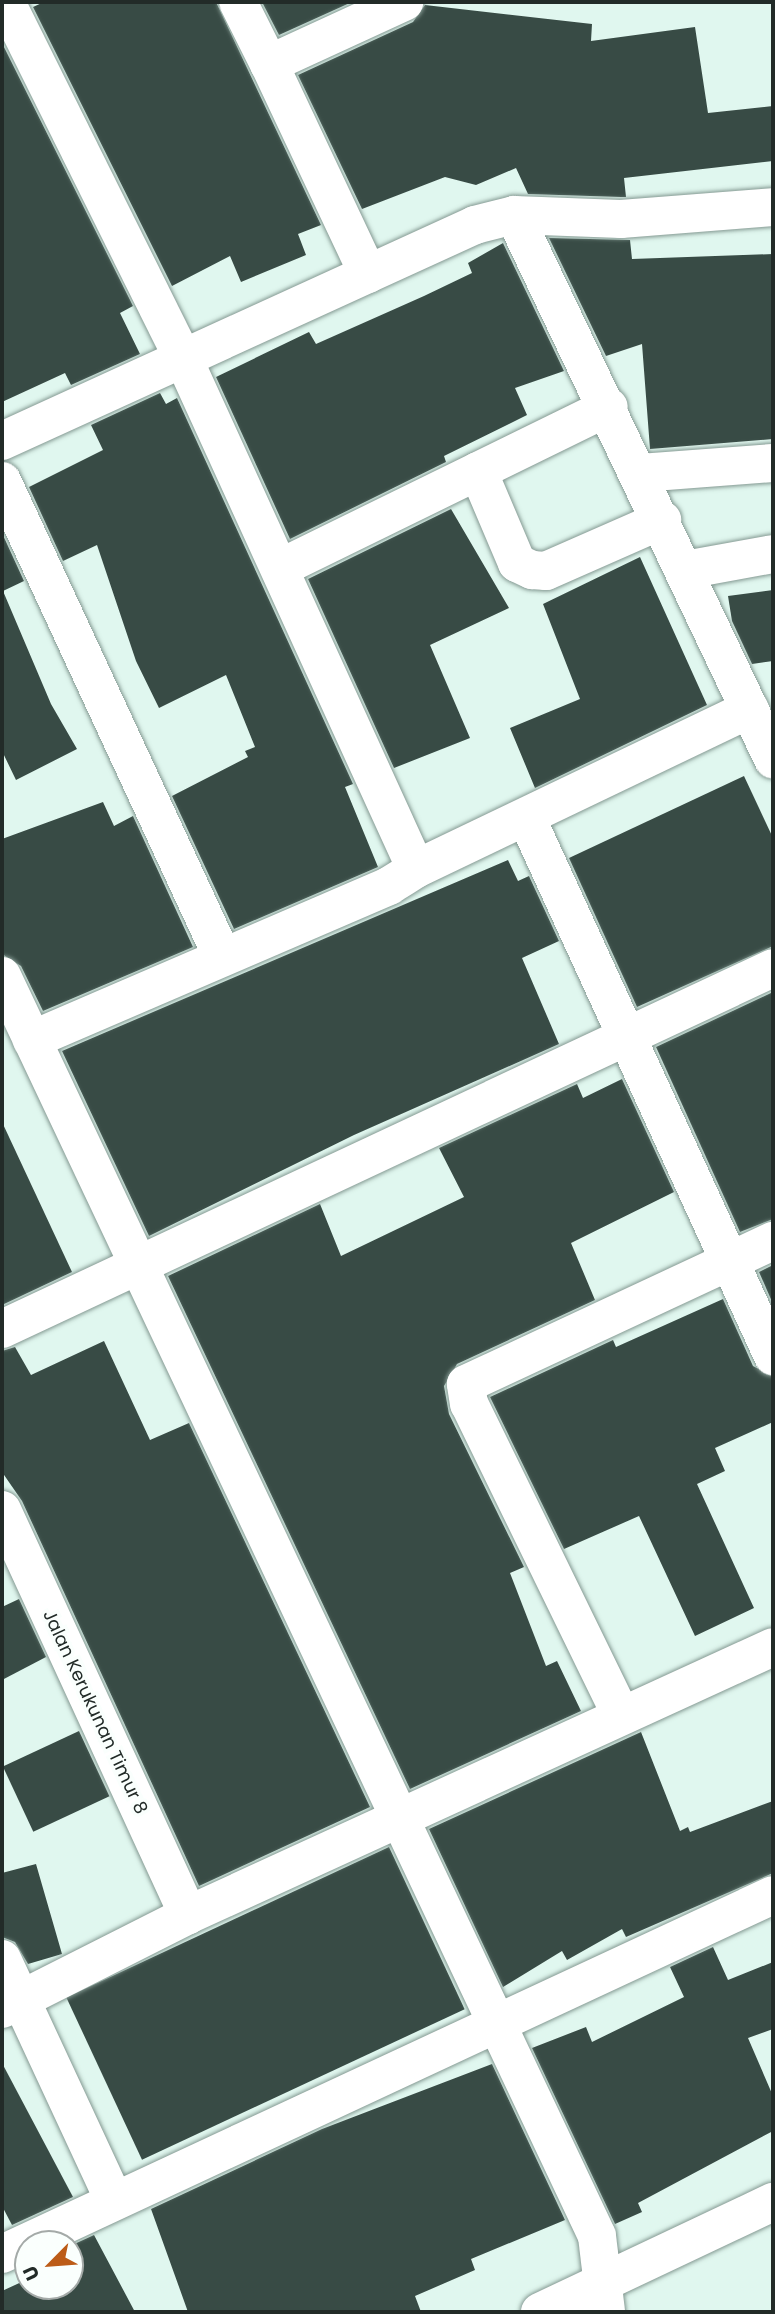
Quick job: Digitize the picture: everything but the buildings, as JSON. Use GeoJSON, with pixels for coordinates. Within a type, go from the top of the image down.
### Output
{"type":"FeatureCollection","features":[{"type":"Feature","properties":{"kind":"street"},"geometry":{"type":"LineString","coordinates":[[6,2],[184,360],[416,869]]}},
{"type":"Feature","properties":{"kind":"street"},"geometry":{"type":"LineString","coordinates":[[238,2],[368,274]]}},
{"type":"Feature","properties":{"kind":"street"},"geometry":{"type":"LineString","coordinates":[[269,64],[404,2]]}},
{"type":"Feature","properties":{"kind":"street"},"geometry":{"type":"LineString","coordinates":[[2,441],[184,360],[438,239],[514,215],[621,219],[773,207]]}},
{"type":"Feature","properties":{"kind":"street"},"geometry":{"type":"LineString","coordinates":[[514,215],[609,407],[773,759]]}},
{"type":"Feature","properties":{"kind":"street"},"geometry":{"type":"LineString","coordinates":[[280,568],[609,407]]}},
{"type":"Feature","properties":{"kind":"street"},"geometry":{"type":"LineString","coordinates":[[640,473],[773,463]]}},
{"type":"Feature","properties":{"kind":"street"},"geometry":{"type":"LineString","coordinates":[[478,471],[517,563],[532,570],[545,571],[662,520]]}},
{"type":"Feature","properties":{"kind":"street"},"geometry":{"type":"LineString","coordinates":[[2,481],[222,956]]}},
{"type":"Feature","properties":{"kind":"street"},"geometry":{"type":"LineString","coordinates":[[685,570],[773,554]]}},
{"type":"Feature","properties":{"kind":"street"},"geometry":{"type":"LineString","coordinates":[[32,1040],[389,886],[416,869],[527,819],[750,709]]}},
{"type":"Feature","properties":{"kind":"street"},"geometry":{"type":"LineString","coordinates":[[527,819],[730,1257],[773,1356]]}},
{"type":"Feature","properties":{"kind":"street"},"geometry":{"type":"LineString","coordinates":[[2,1329],[628,1039],[773,968]]}},
{"type":"Feature","properties":{"kind":"street"},"geometry":{"type":"LineString","coordinates":[[2,976],[404,1821],[597,2236],[604,2298]]}},
{"type":"Feature","properties":{"kind":"street"},"geometry":{"type":"LineString","coordinates":[[621,1715],[469,1404],[466,1384],[730,1257],[773,1241]]}},
{"type":"Feature","properties":{"kind":"street","name":"Jalan Kerukunan Timur 8"},"geometry":{"type":"LineString","coordinates":[[2,1510],[14,1569],[188,1915]]}},
{"type":"Feature","properties":{"kind":"street"},"geometry":{"type":"LineString","coordinates":[[11,2003],[188,1915],[404,1821],[621,1715],[773,1647]]}},
{"type":"Feature","properties":{"kind":"street"},"geometry":{"type":"LineString","coordinates":[[2,2254],[773,1895]]}},
{"type":"Feature","properties":{"kind":"street"},"geometry":{"type":"LineString","coordinates":[[2,1959],[11,2003],[114,2200]]}},
{"type":"Feature","properties":{"kind":"street"},"geometry":{"type":"LineString","coordinates":[[540,2312],[604,2298],[773,2202]]}}]}
